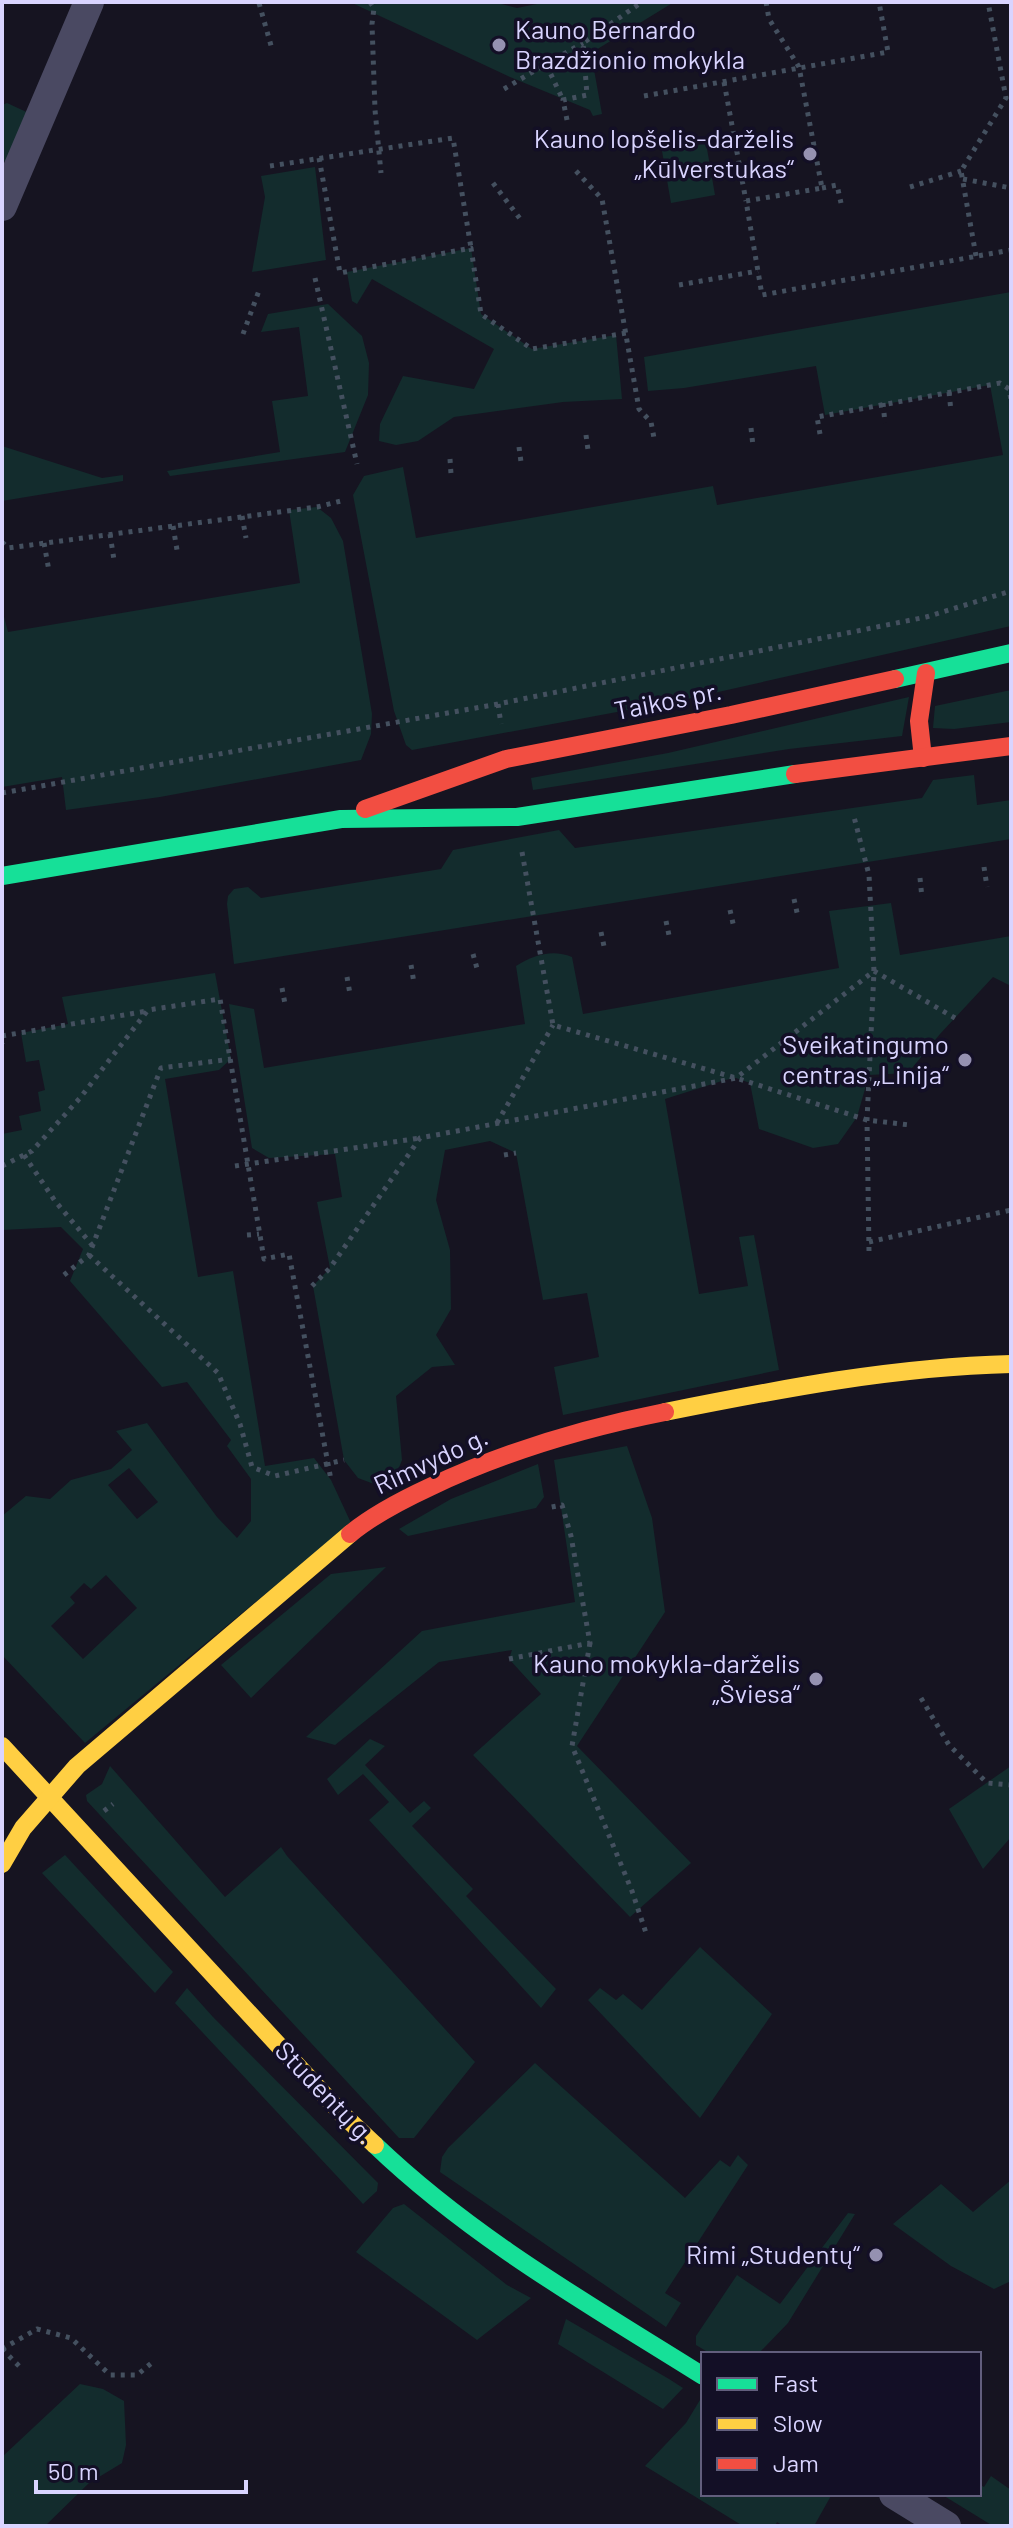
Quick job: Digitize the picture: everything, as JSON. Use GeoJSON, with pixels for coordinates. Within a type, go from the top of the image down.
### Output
{"type":"FeatureCollection","features":[{"type":"Feature","properties":{"kind":"street"},"geometry":{"type":"LineString","coordinates":[[2,206],[89,2]]}},
{"type":"Feature","properties":{"kind":"street","name":"Taikos pr."},"geometry":{"type":"LineString","coordinates":[[341,819],[398,795],[506,759],[731,715],[1011,653]]}},
{"type":"Feature","properties":{"kind":"street"},"geometry":{"type":"LineString","coordinates":[[923,758],[919,721],[926,673]]}},
{"type":"Feature","properties":{"kind":"street","name":"Taikos pr."},"geometry":{"type":"LineString","coordinates":[[2,876],[341,819],[517,817],[730,783],[1011,746]]}},
{"type":"Feature","properties":{"kind":"street","name":"Rimvydo g."},"geometry":{"type":"LineString","coordinates":[[2,1864],[23,1828],[77,1766],[362,1524],[394,1504],[542,1441],[712,1401],[844,1378],[957,1365],[1011,1364]]}},
{"type":"Feature","properties":{"kind":"street","name":"Studentų g."},"geometry":{"type":"LineString","coordinates":[[2,1746],[342,2114],[406,2175],[486,2237],[701,2375]]}},
{"type":"Feature","properties":{"kind":"street"},"geometry":{"type":"LineString","coordinates":[[897,2496],[946,2526]]}},
{"type":"Feature","properties":{"kind":"path"},"geometry":{"type":"LineString","coordinates":[[370,2],[374,8],[377,150],[381,173]]}},
{"type":"Feature","properties":{"kind":"path"},"geometry":{"type":"LineString","coordinates":[[504,89],[583,43],[642,2]]}},
{"type":"Feature","properties":{"kind":"path"},"geometry":{"type":"LineString","coordinates":[[766,2],[769,19],[799,67],[822,188]]}},
{"type":"Feature","properties":{"kind":"path"},"geometry":{"type":"LineString","coordinates":[[644,96],[888,52],[879,2]]}},
{"type":"Feature","properties":{"kind":"path"},"geometry":{"type":"LineString","coordinates":[[910,187],[961,171],[1006,98],[988,2]]}},
{"type":"Feature","properties":{"kind":"path"},"geometry":{"type":"LineString","coordinates":[[259,3],[272,49]]}},
{"type":"Feature","properties":{"kind":"path"},"geometry":{"type":"LineString","coordinates":[[563,100],[587,95],[583,43]]}},
{"type":"Feature","properties":{"kind":"path"},"geometry":{"type":"LineString","coordinates":[[546,64],[563,100],[567,120]]}},
{"type":"Feature","properties":{"kind":"path"},"geometry":{"type":"LineString","coordinates":[[724,82],[762,295],[1011,250]]}},
{"type":"Feature","properties":{"kind":"path"},"geometry":{"type":"LineString","coordinates":[[270,166],[453,138],[481,314],[532,349],[626,333]]}},
{"type":"Feature","properties":{"kind":"path"},"geometry":{"type":"LineString","coordinates":[[319,158],[340,273],[471,248]]}},
{"type":"Feature","properties":{"kind":"path"},"geometry":{"type":"LineString","coordinates":[[576,171],[602,199],[639,409],[651,422],[654,438]]}},
{"type":"Feature","properties":{"kind":"path"},"geometry":{"type":"LineString","coordinates":[[961,171],[976,256]]}},
{"type":"Feature","properties":{"kind":"path"},"geometry":{"type":"LineString","coordinates":[[963,179],[1011,188]]}},
{"type":"Feature","properties":{"kind":"path"},"geometry":{"type":"LineString","coordinates":[[493,183],[521,220]]}},
{"type":"Feature","properties":{"kind":"path"},"geometry":{"type":"LineString","coordinates":[[746,201],[837,185],[841,203]]}},
{"type":"Feature","properties":{"kind":"path"},"geometry":{"type":"LineString","coordinates":[[679,285],[758,271]]}},
{"type":"Feature","properties":{"kind":"path"},"geometry":{"type":"LineString","coordinates":[[315,278],[357,464]]}},
{"type":"Feature","properties":{"kind":"path"},"geometry":{"type":"LineString","coordinates":[[243,334],[260,288]]}},
{"type":"Feature","properties":{"kind":"path"},"geometry":{"type":"LineString","coordinates":[[820,434],[817,417],[883,403],[1000,383],[1010,388],[1011,400]]}},
{"type":"Feature","properties":{"kind":"path"},"geometry":{"type":"LineString","coordinates":[[949,392],[951,411]]}},
{"type":"Feature","properties":{"kind":"path"},"geometry":{"type":"LineString","coordinates":[[883,403],[885,423]]}},
{"type":"Feature","properties":{"kind":"path"},"geometry":{"type":"LineString","coordinates":[[751,428],[753,446]]}},
{"type":"Feature","properties":{"kind":"path"},"geometry":{"type":"LineString","coordinates":[[586,435],[588,450]]}},
{"type":"Feature","properties":{"kind":"path"},"geometry":{"type":"LineString","coordinates":[[519,447],[521,462]]}},
{"type":"Feature","properties":{"kind":"path"},"geometry":{"type":"LineString","coordinates":[[450,459],[451,474]]}},
{"type":"Feature","properties":{"kind":"path"},"geometry":{"type":"LineString","coordinates":[[2,542],[8,548],[317,507],[345,500]]}},
{"type":"Feature","properties":{"kind":"path"},"geometry":{"type":"LineString","coordinates":[[242,516],[246,538]]}},
{"type":"Feature","properties":{"kind":"path"},"geometry":{"type":"LineString","coordinates":[[173,526],[177,550]]}},
{"type":"Feature","properties":{"kind":"path"},"geometry":{"type":"LineString","coordinates":[[110,534],[114,560]]}},
{"type":"Feature","properties":{"kind":"path"},"geometry":{"type":"LineString","coordinates":[[44,543],[49,571]]}},
{"type":"Feature","properties":{"kind":"path"},"geometry":{"type":"LineString","coordinates":[[2,793],[498,704],[926,617],[1011,591]]}},
{"type":"Feature","properties":{"kind":"path"},"geometry":{"type":"LineString","coordinates":[[853,813],[869,875],[874,971],[867,1120],[869,1251]]}},
{"type":"Feature","properties":{"kind":"path"},"geometry":{"type":"LineString","coordinates":[[497,1123],[553,1025],[517,817]]}},
{"type":"Feature","properties":{"kind":"path"},"geometry":{"type":"LineString","coordinates":[[984,867],[987,887]]}},
{"type":"Feature","properties":{"kind":"path"},"geometry":{"type":"LineString","coordinates":[[920,878],[922,898]]}},
{"type":"Feature","properties":{"kind":"path"},"geometry":{"type":"LineString","coordinates":[[794,899],[798,917]]}},
{"type":"Feature","properties":{"kind":"path"},"geometry":{"type":"LineString","coordinates":[[730,910],[734,928]]}},
{"type":"Feature","properties":{"kind":"path"},"geometry":{"type":"LineString","coordinates":[[666,921],[670,940]]}},
{"type":"Feature","properties":{"kind":"path"},"geometry":{"type":"LineString","coordinates":[[601,932],[605,951]]}},
{"type":"Feature","properties":{"kind":"path"},"geometry":{"type":"LineString","coordinates":[[473,954],[478,972]]}},
{"type":"Feature","properties":{"kind":"path"},"geometry":{"type":"LineString","coordinates":[[411,965],[414,983]]}},
{"type":"Feature","properties":{"kind":"path"},"geometry":{"type":"LineString","coordinates":[[874,971],[955,1018]]}},
{"type":"Feature","properties":{"kind":"path"},"geometry":{"type":"LineString","coordinates":[[235,1166],[420,1138],[736,1078],[874,971]]}},
{"type":"Feature","properties":{"kind":"path"},"geometry":{"type":"LineString","coordinates":[[347,977],[350,994]]}},
{"type":"Feature","properties":{"kind":"path"},"geometry":{"type":"LineString","coordinates":[[282,988],[285,1004]]}},
{"type":"Feature","properties":{"kind":"path"},"geometry":{"type":"LineString","coordinates":[[2,1036],[220,999],[264,1259],[289,1254],[331,1480]]}},
{"type":"Feature","properties":{"kind":"path"},"geometry":{"type":"LineString","coordinates":[[2,1166],[32,1151],[80,1098],[148,1010]]}},
{"type":"Feature","properties":{"kind":"path"},"geometry":{"type":"LineString","coordinates":[[553,1025],[867,1120],[910,1125]]}},
{"type":"Feature","properties":{"kind":"path"},"geometry":{"type":"LineString","coordinates":[[64,1275],[89,1255],[161,1068],[231,1059]]}},
{"type":"Feature","properties":{"kind":"path"},"geometry":{"type":"LineString","coordinates":[[312,1286],[330,1268],[420,1138]]}},
{"type":"Feature","properties":{"kind":"path"},"geometry":{"type":"LineString","coordinates":[[504,1155],[516,1153]]}},
{"type":"Feature","properties":{"kind":"path"},"geometry":{"type":"LineString","coordinates":[[24,1155],[55,1201],[92,1246]]}},
{"type":"Feature","properties":{"kind":"path"},"geometry":{"type":"LineString","coordinates":[[869,1242],[1011,1210]]}},
{"type":"Feature","properties":{"kind":"path"},"geometry":{"type":"LineString","coordinates":[[247,1235],[259,1234]]}},
{"type":"Feature","properties":{"kind":"path"},"geometry":{"type":"LineString","coordinates":[[89,1255],[218,1373],[240,1424],[252,1467],[275,1476],[344,1460]]}},
{"type":"Feature","properties":{"kind":"path"},"geometry":{"type":"LineString","coordinates":[[547,1508],[562,1505],[571,1536],[590,1643],[572,1746],[632,1891],[646,1933]]}},
{"type":"Feature","properties":{"kind":"path"},"geometry":{"type":"LineString","coordinates":[[509,1659],[590,1643]]}},
{"type":"Feature","properties":{"kind":"path"},"geometry":{"type":"LineString","coordinates":[[921,1698],[949,1745],[987,1783],[1011,1785]]}},
{"type":"Feature","properties":{"kind":"path"},"geometry":{"type":"LineString","coordinates":[[21,2368],[2,2349],[37,2329],[71,2338],[110,2375],[137,2375],[154,2361]]}},
{"type":"Feature","properties":{"kind":"green space","name":"Kauno Bernardo Brazdžionio mokykla"},"geometry":{"type":"Polygon","coordinates":[[[350,2],[494,2],[517,8],[547,2],[674,2],[591,53],[602,114],[593,116],[590,110],[510,77],[350,2]]]}},
{"type":"Feature","properties":{"kind":"green space"},"geometry":{"type":"Polygon","coordinates":[[[7,103],[33,115],[11,164],[2,160],[2,105],[7,103]]]}},
{"type":"Feature","properties":{"kind":"green space"},"geometry":{"type":"Polygon","coordinates":[[[706,143],[715,195],[671,203],[662,151],[706,143]]]}},
{"type":"Feature","properties":{"kind":"green space"},"geometry":{"type":"Polygon","coordinates":[[[315,167],[326,260],[252,272],[265,197],[261,176],[315,167]]]}},
{"type":"Feature","properties":{"kind":"green space"},"geometry":{"type":"Polygon","coordinates":[[[471,248],[481,314],[532,349],[616,335],[622,399],[563,402],[454,417],[418,441],[396,445],[379,441],[380,424],[403,376],[474,389],[494,349],[372,279],[357,304],[352,301],[347,272],[471,248]]]}},
{"type":"Feature","properties":{"kind":"green space"},"geometry":{"type":"Polygon","coordinates":[[[1011,292],[1011,626],[687,699],[412,750],[406,745],[394,711],[353,495],[364,476],[403,467],[416,538],[713,486],[717,505],[1003,455],[990,385],[825,415],[816,366],[648,391],[644,357],[1011,292]]]}},
{"type":"Feature","properties":{"kind":"green space"},"geometry":{"type":"Polygon","coordinates":[[[328,304],[362,336],[369,363],[368,395],[345,452],[170,476],[167,471],[280,452],[272,401],[308,396],[299,327],[261,332],[268,314],[328,304]]]}},
{"type":"Feature","properties":{"kind":"green space"},"geometry":{"type":"Polygon","coordinates":[[[2,446],[102,478],[123,475],[123,481],[2,501],[2,446]]]}},
{"type":"Feature","properties":{"kind":"green space"},"geometry":{"type":"Polygon","coordinates":[[[317,507],[331,518],[343,541],[372,714],[371,734],[361,760],[160,797],[66,810],[62,777],[2,787],[2,609],[8,632],[300,583],[289,510],[317,507]]]}},
{"type":"Feature","properties":{"kind":"green space"},"geometry":{"type":"Polygon","coordinates":[[[1011,690],[1011,722],[954,729],[933,728],[935,706],[1011,690]]]}},
{"type":"Feature","properties":{"kind":"green space"},"geometry":{"type":"Polygon","coordinates":[[[909,697],[902,736],[789,749],[533,790],[531,778],[668,753],[909,697]]]}},
{"type":"Feature","properties":{"kind":"green space"},"geometry":{"type":"Polygon","coordinates":[[[974,775],[977,805],[1011,800],[1011,839],[234,964],[227,904],[228,896],[234,889],[248,887],[261,898],[441,869],[453,850],[559,830],[575,848],[922,798],[933,780],[974,775]]]}},
{"type":"Feature","properties":{"kind":"green space"},"geometry":{"type":"Polygon","coordinates":[[[891,903],[900,955],[1011,936],[1011,986],[993,977],[908,1073],[869,1075],[857,1117],[838,1144],[813,1148],[759,1129],[750,1083],[736,1078],[665,1099],[699,1294],[748,1286],[739,1237],[754,1235],[779,1370],[563,1415],[554,1367],[599,1357],[587,1293],[543,1300],[516,1153],[490,1141],[445,1150],[436,1200],[450,1250],[451,1309],[436,1335],[455,1365],[432,1367],[396,1396],[402,1460],[390,1490],[358,1478],[344,1460],[313,1286],[330,1268],[317,1202],[342,1197],[335,1154],[269,1158],[252,1148],[229,1004],[254,1009],[264,1068],[525,1024],[516,966],[543,954],[557,953],[572,957],[583,1014],[839,968],[829,911],[891,903]]]}},
{"type":"Feature","properties":{"kind":"green space"},"geometry":{"type":"Polygon","coordinates":[[[215,973],[231,1059],[219,1070],[165,1079],[198,1277],[233,1271],[265,1466],[314,1458],[331,1480],[351,1523],[85,1743],[2,1655],[2,1516],[26,1496],[50,1499],[71,1480],[111,1469],[132,1450],[116,1431],[147,1423],[217,1517],[237,1538],[251,1521],[251,1479],[227,1446],[231,1440],[187,1382],[162,1387],[70,1281],[83,1249],[61,1227],[2,1230],[2,1134],[22,1130],[19,1116],[41,1111],[38,1092],[45,1090],[39,1060],[26,1062],[21,1033],[68,1024],[62,997],[215,973]],[[129,1468],[108,1485],[137,1519],[158,1502],[129,1468]],[[106,1575],[91,1589],[84,1583],[70,1597],[75,1603],[51,1626],[83,1659],[137,1608],[106,1575]]]}},
{"type":"Feature","properties":{"kind":"green space"},"geometry":{"type":"Polygon","coordinates":[[[627,1446],[652,1518],[665,1612],[577,1746],[691,1863],[630,1917],[473,1755],[541,1694],[509,1659],[512,1650],[439,1662],[335,1745],[306,1737],[422,1631],[575,1602],[554,1460],[627,1446]]]}},
{"type":"Feature","properties":{"kind":"green space"},"geometry":{"type":"Polygon","coordinates":[[[538,1464],[544,1497],[536,1508],[408,1536],[399,1529],[451,1499],[538,1464]]]}},
{"type":"Feature","properties":{"kind":"green space"},"geometry":{"type":"Polygon","coordinates":[[[386,1567],[251,1698],[221,1665],[331,1574],[386,1567]]]}},
{"type":"Feature","properties":{"kind":"green space"},"geometry":{"type":"Polygon","coordinates":[[[370,1739],[385,1746],[365,1765],[410,1813],[424,1801],[431,1808],[412,1826],[473,1889],[466,1896],[556,1989],[541,2008],[369,1820],[389,1802],[363,1774],[338,1795],[327,1779],[370,1739]]]}},
{"type":"Feature","properties":{"kind":"green space"},"geometry":{"type":"Polygon","coordinates":[[[110,1766],[225,1897],[281,1847],[475,2062],[414,2138],[399,2138],[87,1801],[86,1795],[102,1784],[110,1766]]]}},
{"type":"Feature","properties":{"kind":"green space"},"geometry":{"type":"Polygon","coordinates":[[[1011,1766],[1011,1837],[983,1869],[949,1809],[1011,1766]]]}},
{"type":"Feature","properties":{"kind":"green space"},"geometry":{"type":"Polygon","coordinates":[[[65,1855],[173,1972],[155,1993],[42,1873],[65,1855]]]}},
{"type":"Feature","properties":{"kind":"green space"},"geometry":{"type":"Polygon","coordinates":[[[700,1947],[772,2014],[700,2118],[588,2000],[600,1988],[616,2000],[623,1994],[642,2010],[700,1947]]]}},
{"type":"Feature","properties":{"kind":"green space"},"geometry":{"type":"Polygon","coordinates":[[[187,1988],[378,2183],[377,2191],[363,2204],[175,2003],[187,1988]]]}},
{"type":"Feature","properties":{"kind":"green space"},"geometry":{"type":"Polygon","coordinates":[[[535,2063],[685,2198],[720,2160],[730,2167],[738,2155],[748,2165],[665,2293],[681,2303],[666,2327],[440,2172],[442,2157],[448,2148],[535,2063]]]}},
{"type":"Feature","properties":{"kind":"green space"},"geometry":{"type":"Polygon","coordinates":[[[1011,2180],[1011,2281],[994,2289],[951,2266],[893,2224],[941,2184],[973,2212],[1011,2180]]]}},
{"type":"Feature","properties":{"kind":"green space"},"geometry":{"type":"Polygon","coordinates":[[[404,2204],[507,2285],[531,2298],[477,2340],[356,2252],[393,2208],[404,2204]]]}},
{"type":"Feature","properties":{"kind":"green space"},"geometry":{"type":"Polygon","coordinates":[[[848,2213],[855,2214],[788,2323],[760,2352],[708,2352],[696,2345],[696,2336],[737,2275],[780,2304],[848,2213]]]}},
{"type":"Feature","properties":{"kind":"green space"},"geometry":{"type":"Polygon","coordinates":[[[566,2319],[683,2388],[663,2409],[558,2344],[566,2319]]]}},
{"type":"Feature","properties":{"kind":"green space"},"geometry":{"type":"Polygon","coordinates":[[[80,2384],[103,2389],[124,2401],[126,2445],[122,2463],[89,2483],[45,2526],[2,2526],[2,2457],[80,2384]]]}},
{"type":"Feature","properties":{"kind":"green space"},"geometry":{"type":"Polygon","coordinates":[[[701,2400],[701,2496],[831,2496],[814,2526],[783,2526],[777,2522],[775,2526],[743,2526],[645,2466],[686,2423],[701,2400]]]}},
{"type":"Feature","properties":{"kind":"green space"},"geometry":{"type":"Polygon","coordinates":[[[991,2476],[1011,2490],[1011,2526],[993,2526],[944,2496],[981,2496],[981,2485],[984,2487],[991,2476]]]}},
{"type":"Feature","properties":{"kind":"traffic: fast"},"geometry":{"type":"LineString","coordinates":[[895,679],[1011,653]]}},
{"type":"Feature","properties":{"kind":"traffic: fast"},"geometry":{"type":"LineString","coordinates":[[2,876],[341,819],[517,817],[795,774]]}},
{"type":"Feature","properties":{"kind":"traffic: fast"},"geometry":{"type":"LineString","coordinates":[[375,2145],[451,2210],[533,2269],[701,2375]]}},
{"type":"Feature","properties":{"kind":"traffic: slow"},"geometry":{"type":"LineString","coordinates":[[665,1412],[880,1374],[1011,1364]]}},
{"type":"Feature","properties":{"kind":"traffic: slow"},"geometry":{"type":"LineString","coordinates":[[2,1864],[23,1828],[77,1766],[350,1534]]}},
{"type":"Feature","properties":{"kind":"traffic: slow"},"geometry":{"type":"LineString","coordinates":[[2,1746],[342,2114],[375,2145]]}},
{"type":"Feature","properties":{"kind":"traffic: jam"},"geometry":{"type":"LineString","coordinates":[[923,758],[919,721],[926,673]]}},
{"type":"Feature","properties":{"kind":"traffic: jam"},"geometry":{"type":"LineString","coordinates":[[365,809],[506,759],[895,679]]}},
{"type":"Feature","properties":{"kind":"traffic: jam"},"geometry":{"type":"LineString","coordinates":[[795,774],[1011,746]]}},
{"type":"Feature","properties":{"kind":"traffic: jam"},"geometry":{"type":"LineString","coordinates":[[350,1534],[398,1503],[487,1463],[575,1434],[665,1412]]}},
{"type":"Feature","properties":{"kind":"place","name":"Kauno Bernardo Brazdžionio mokykla"},"geometry":{"type":"Point","coordinates":[499,45]}},
{"type":"Feature","properties":{"kind":"place","name":"Kauno lopšelis-darželis „Kūlverstukas“"},"geometry":{"type":"Point","coordinates":[810,154]}},
{"type":"Feature","properties":{"kind":"place","name":"Sveikatingumo centras „Linija“"},"geometry":{"type":"Point","coordinates":[965,1060]}},
{"type":"Feature","properties":{"kind":"place","name":"Kauno mokykla-darželis „Šviesa“"},"geometry":{"type":"Point","coordinates":[816,1679]}},
{"type":"Feature","properties":{"kind":"place","name":"Rimi „Studentų“"},"geometry":{"type":"Point","coordinates":[876,2255]}}]}
